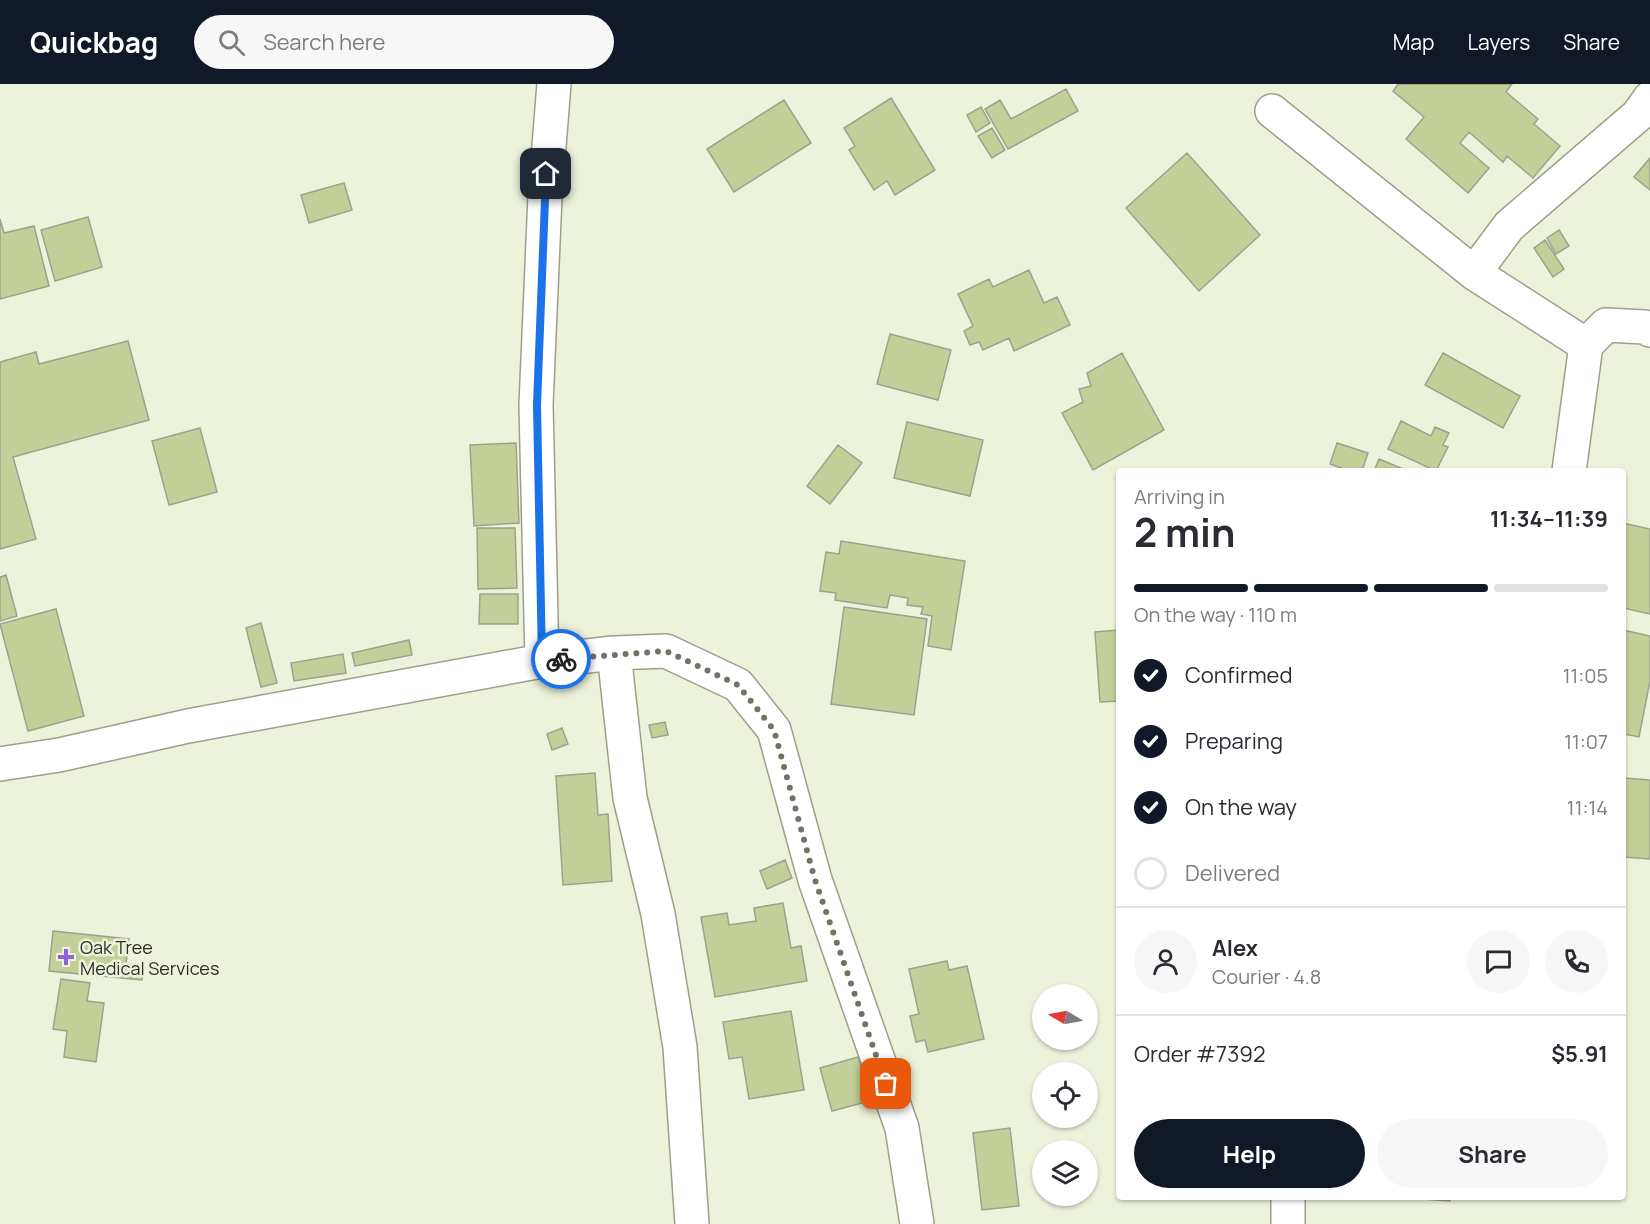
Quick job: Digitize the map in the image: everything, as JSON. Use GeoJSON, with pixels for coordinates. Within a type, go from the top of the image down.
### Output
{"type":"FeatureCollection","features":[{"type":"Feature","properties":{"kind":"street"},"geometry":{"type":"LineString","coordinates":[[542,661],[537,405],[544,196],[554,84]]}},
{"type":"Feature","properties":{"kind":"street"},"geometry":{"type":"LineString","coordinates":[[1474,273],[1509,226],[1638,115],[1650,98]]}},
{"type":"Feature","properties":{"kind":"street"},"geometry":{"type":"LineString","coordinates":[[1272,111],[1474,273],[1586,345]]}},
{"type":"Feature","properties":{"kind":"street"},"geometry":{"type":"LineString","coordinates":[[1569,468],[1586,345],[1606,325],[1645,327],[1650,330]]}},
{"type":"Feature","properties":{"kind":"street"},"geometry":{"type":"LineString","coordinates":[[0,764],[59,755],[188,726],[542,661],[614,653],[666,651],[738,685],[774,730],[815,880],[902,1128],[917,1224]]}},
{"type":"Feature","properties":{"kind":"street"},"geometry":{"type":"LineString","coordinates":[[614,653],[630,798],[658,914],[680,1047],[692,1224]]}},
{"type":"Feature","properties":{"kind":"street"},"geometry":{"type":"LineString","coordinates":[[1288,1200],[1288,1224]]}},
{"type":"Feature","properties":{"kind":"building"},"geometry":{"type":"Polygon","coordinates":[[[1398,84],[1512,84],[1506,92],[1538,119],[1534,124],[1560,146],[1533,178],[1507,156],[1503,162],[1469,132],[1460,143],[1489,168],[1468,193],[1406,139],[1424,117],[1393,91],[1398,84]]]}},
{"type":"Feature","properties":{"kind":"building"},"geometry":{"type":"Polygon","coordinates":[[[1066,89],[1078,111],[1008,149],[985,109],[1000,100],[1011,119],[1066,89]]]}},
{"type":"Feature","properties":{"kind":"building"},"geometry":{"type":"Polygon","coordinates":[[[891,98],[935,170],[895,195],[887,181],[874,190],[849,150],[855,146],[844,128],[891,98]]]}},
{"type":"Feature","properties":{"kind":"building"},"geometry":{"type":"Polygon","coordinates":[[[784,100],[811,143],[734,192],[707,149],[784,100]]]}},
{"type":"Feature","properties":{"kind":"building"},"geometry":{"type":"Polygon","coordinates":[[[981,107],[990,123],[976,132],[967,115],[981,107]]]}},
{"type":"Feature","properties":{"kind":"building"},"geometry":{"type":"Polygon","coordinates":[[[992,128],[1005,150],[992,158],[978,136],[992,128]]]}},
{"type":"Feature","properties":{"kind":"building"},"geometry":{"type":"Polygon","coordinates":[[[1187,153],[1260,235],[1199,291],[1126,208],[1187,153]]]}},
{"type":"Feature","properties":{"kind":"building"},"geometry":{"type":"Polygon","coordinates":[[[1650,158],[1650,190],[1634,177],[1650,158]]]}},
{"type":"Feature","properties":{"kind":"building"},"geometry":{"type":"Polygon","coordinates":[[[344,183],[352,210],[309,223],[301,195],[344,183]]]}},
{"type":"Feature","properties":{"kind":"building"},"geometry":{"type":"Polygon","coordinates":[[[88,217],[102,267],[55,281],[41,230],[88,217]]]}},
{"type":"Feature","properties":{"kind":"building"},"geometry":{"type":"Polygon","coordinates":[[[0,219],[4,233],[34,226],[49,286],[0,299],[0,219]]]}},
{"type":"Feature","properties":{"kind":"building"},"geometry":{"type":"Polygon","coordinates":[[[1559,230],[1569,246],[1556,254],[1547,238],[1559,230]]]}},
{"type":"Feature","properties":{"kind":"building"},"geometry":{"type":"Polygon","coordinates":[[[1545,240],[1564,269],[1553,277],[1534,248],[1545,240]]]}},
{"type":"Feature","properties":{"kind":"building"},"geometry":{"type":"Polygon","coordinates":[[[1029,270],[1044,303],[1057,297],[1070,325],[1014,351],[1009,338],[983,350],[979,342],[970,345],[964,331],[973,326],[958,294],[989,279],[993,287],[1029,270]]]}},
{"type":"Feature","properties":{"kind":"building"},"geometry":{"type":"Polygon","coordinates":[[[890,334],[951,350],[938,400],[877,384],[890,334]]]}},
{"type":"Feature","properties":{"kind":"building"},"geometry":{"type":"Polygon","coordinates":[[[128,341],[149,420],[13,457],[36,539],[0,549],[0,362],[36,352],[39,364],[128,341]]]}},
{"type":"Feature","properties":{"kind":"building"},"geometry":{"type":"Polygon","coordinates":[[[1122,353],[1164,430],[1093,470],[1062,413],[1083,402],[1079,389],[1091,386],[1087,373],[1122,353]]]}},
{"type":"Feature","properties":{"kind":"building"},"geometry":{"type":"Polygon","coordinates":[[[1443,353],[1520,396],[1503,428],[1425,385],[1443,353]]]}},
{"type":"Feature","properties":{"kind":"building"},"geometry":{"type":"Polygon","coordinates":[[[1401,421],[1431,436],[1435,427],[1449,433],[1443,445],[1448,447],[1438,468],[1429,468],[1388,449],[1401,421]]]}},
{"type":"Feature","properties":{"kind":"building"},"geometry":{"type":"Polygon","coordinates":[[[907,422],[983,440],[970,496],[894,478],[907,422]]]}},
{"type":"Feature","properties":{"kind":"building"},"geometry":{"type":"Polygon","coordinates":[[[200,428],[217,492],[169,505],[152,441],[200,428]]]}},
{"type":"Feature","properties":{"kind":"building"},"geometry":{"type":"Polygon","coordinates":[[[516,443],[519,523],[474,526],[470,445],[516,443]]]}},
{"type":"Feature","properties":{"kind":"building"},"geometry":{"type":"Polygon","coordinates":[[[1337,443],[1368,453],[1363,468],[1341,468],[1330,464],[1337,443]]]}},
{"type":"Feature","properties":{"kind":"building"},"geometry":{"type":"Polygon","coordinates":[[[838,445],[862,463],[830,504],[807,486],[838,445]]]}},
{"type":"Feature","properties":{"kind":"building"},"geometry":{"type":"Polygon","coordinates":[[[1379,459],[1401,468],[1375,468],[1379,459]]]}},
{"type":"Feature","properties":{"kind":"building"},"geometry":{"type":"Polygon","coordinates":[[[1626,524],[1650,529],[1650,614],[1626,609],[1626,524]]]}},
{"type":"Feature","properties":{"kind":"building"},"geometry":{"type":"Polygon","coordinates":[[[477,528],[515,528],[517,588],[478,589],[477,528]]]}},
{"type":"Feature","properties":{"kind":"building"},"geometry":{"type":"Polygon","coordinates":[[[841,541],[965,561],[951,650],[928,646],[932,616],[921,614],[923,607],[907,605],[908,598],[890,595],[887,608],[835,600],[836,593],[820,591],[826,552],[839,554],[841,541]]]}},
{"type":"Feature","properties":{"kind":"building"},"geometry":{"type":"Polygon","coordinates":[[[6,575],[17,616],[0,621],[0,577],[6,575]]]}},
{"type":"Feature","properties":{"kind":"building"},"geometry":{"type":"Polygon","coordinates":[[[480,594],[518,594],[518,624],[479,624],[480,594]]]}},
{"type":"Feature","properties":{"kind":"building"},"geometry":{"type":"Polygon","coordinates":[[[844,607],[927,619],[914,715],[831,704],[844,607]]]}},
{"type":"Feature","properties":{"kind":"building"},"geometry":{"type":"Polygon","coordinates":[[[56,609],[84,716],[28,731],[0,624],[56,609]]]}},
{"type":"Feature","properties":{"kind":"building"},"geometry":{"type":"Polygon","coordinates":[[[261,623],[277,683],[261,687],[246,628],[261,623]]]}},
{"type":"Feature","properties":{"kind":"building"},"geometry":{"type":"Polygon","coordinates":[[[1116,630],[1116,701],[1100,702],[1095,632],[1116,630]]]}},
{"type":"Feature","properties":{"kind":"building"},"geometry":{"type":"Polygon","coordinates":[[[1626,631],[1650,636],[1650,681],[1639,737],[1626,735],[1626,631]]]}},
{"type":"Feature","properties":{"kind":"building"},"geometry":{"type":"Polygon","coordinates":[[[409,640],[412,655],[355,666],[352,653],[409,640]]]}},
{"type":"Feature","properties":{"kind":"building"},"geometry":{"type":"Polygon","coordinates":[[[343,654],[346,673],[294,681],[291,663],[343,654]]]}},
{"type":"Feature","properties":{"kind":"building"},"geometry":{"type":"Polygon","coordinates":[[[665,722],[668,735],[652,738],[649,725],[665,722]]]}},
{"type":"Feature","properties":{"kind":"building"},"geometry":{"type":"Polygon","coordinates":[[[562,728],[568,744],[552,750],[547,734],[562,728]]]}},
{"type":"Feature","properties":{"kind":"building"},"geometry":{"type":"Polygon","coordinates":[[[595,773],[598,815],[608,814],[612,881],[563,885],[556,776],[595,773]]]}},
{"type":"Feature","properties":{"kind":"building"},"geometry":{"type":"Polygon","coordinates":[[[1626,778],[1650,780],[1650,859],[1626,857],[1626,778]]]}},
{"type":"Feature","properties":{"kind":"building"},"geometry":{"type":"Polygon","coordinates":[[[785,860],[792,878],[767,889],[760,871],[785,860]]]}},
{"type":"Feature","properties":{"kind":"building"},"geometry":{"type":"Polygon","coordinates":[[[783,903],[791,948],[801,946],[807,981],[715,997],[701,917],[727,913],[729,925],[756,921],[754,908],[783,903]]]}},
{"type":"Feature","properties":{"kind":"building"},"geometry":{"type":"Polygon","coordinates":[[[53,931],[129,939],[126,964],[143,966],[142,980],[49,971],[53,931]]]}},
{"type":"Feature","properties":{"kind":"building"},"geometry":{"type":"Polygon","coordinates":[[[947,961],[949,970],[967,966],[984,1039],[928,1052],[925,1040],[916,1042],[910,1016],[919,1014],[909,969],[947,961]]]}},
{"type":"Feature","properties":{"kind":"building"},"geometry":{"type":"Polygon","coordinates":[[[61,979],[90,983],[87,1001],[104,1003],[96,1062],[64,1057],[67,1031],[53,1029],[61,979]]]}},
{"type":"Feature","properties":{"kind":"building"},"geometry":{"type":"Polygon","coordinates":[[[791,1011],[804,1090],[749,1099],[742,1057],[729,1059],[723,1022],[791,1011]]]}},
{"type":"Feature","properties":{"kind":"building"},"geometry":{"type":"Polygon","coordinates":[[[858,1057],[870,1101],[832,1111],[820,1068],[858,1057]]]}},
{"type":"Feature","properties":{"kind":"building"},"geometry":{"type":"Polygon","coordinates":[[[1010,1128],[1019,1206],[982,1210],[973,1133],[1010,1128]]]}},
{"type":"Feature","properties":{"kind":"way so far"},"geometry":{"type":"LineString","coordinates":[[561,659],[614,653],[666,651],[738,685],[774,730],[815,880],[886,1084]]}},
{"type":"Feature","properties":{"kind":"place","name":"Oak Tree Medical Services"},"geometry":{"type":"Point","coordinates":[66,957]}},
{"type":"Feature","properties":{"kind":"route"},"geometry":{"type":"LineString","coordinates":[[546,174],[537,405],[542,661],[561,659]]}}]}
